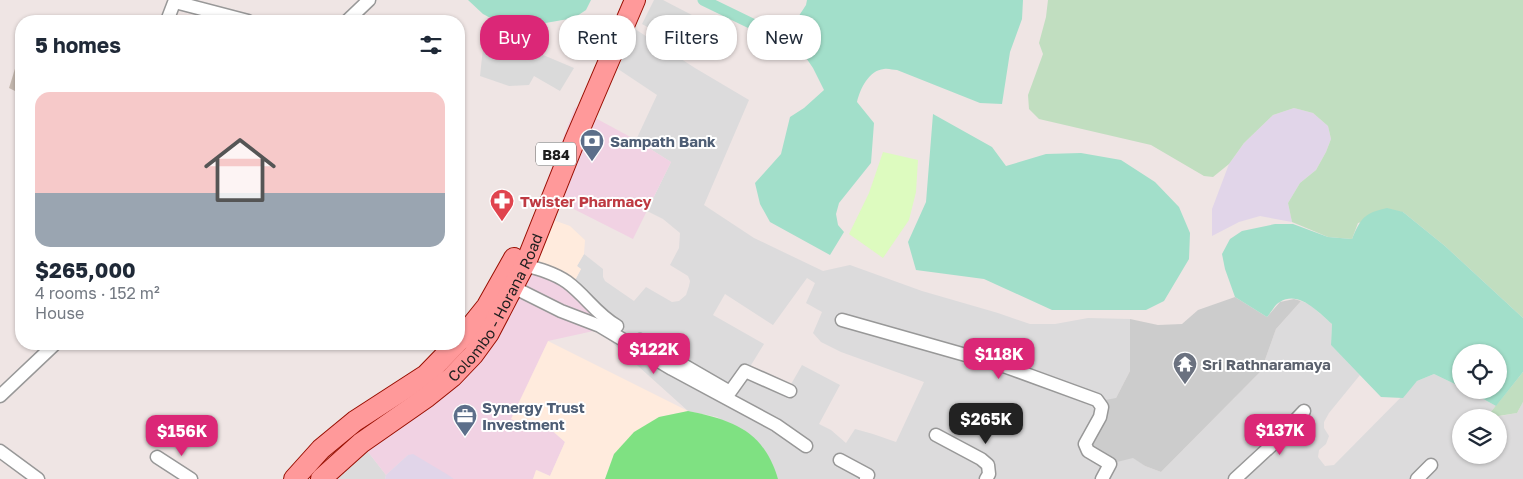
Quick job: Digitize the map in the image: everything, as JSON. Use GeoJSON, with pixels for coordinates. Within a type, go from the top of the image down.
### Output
{"type":"FeatureCollection","features":[{"type":"Feature","properties":{"kind":"main road","name":"Colombo - Horana Road"},"geometry":{"type":"LineString","coordinates":[[465,333],[486,306],[514,259],[563,135],[596,62],[621,0]]}},
{"type":"Feature","properties":{"kind":"main road","name":"Colombo - Horana Road"},"geometry":{"type":"LineString","coordinates":[[321,479],[361,443],[427,397],[464,366],[489,333],[524,265],[635,0]]}},
{"type":"Feature","properties":{"kind":"main road","name":"Colombo - Horana Road"},"geometry":{"type":"LineString","coordinates":[[294,479],[321,449],[355,421],[426,375],[450,350]]}},
{"type":"Feature","properties":{"kind":"street"},"geometry":{"type":"LineString","coordinates":[[353,15],[369,0]]}},
{"type":"Feature","properties":{"kind":"street"},"geometry":{"type":"LineString","coordinates":[[169,15],[175,1],[226,15]]}},
{"type":"Feature","properties":{"kind":"street"},"geometry":{"type":"LineString","coordinates":[[524,265],[555,274],[581,293],[604,319],[730,392],[745,372],[790,391]]}},
{"type":"Feature","properties":{"kind":"street"},"geometry":{"type":"LineString","coordinates":[[513,287],[561,311],[600,326],[672,370],[776,425],[806,446]]}},
{"type":"Feature","properties":{"kind":"street"},"geometry":{"type":"LineString","coordinates":[[842,320],[1000,365],[1097,400],[1102,407],[1100,417],[1086,444],[1088,450],[1110,464],[1102,479]]}},
{"type":"Feature","properties":{"kind":"street"},"geometry":{"type":"LineString","coordinates":[[0,396],[49,350]]}},
{"type":"Feature","properties":{"kind":"street"},"geometry":{"type":"LineString","coordinates":[[1235,479],[1273,444],[1304,411]]}},
{"type":"Feature","properties":{"kind":"street"},"geometry":{"type":"LineString","coordinates":[[936,435],[981,458],[988,464],[989,474],[986,479]]}},
{"type":"Feature","properties":{"kind":"street"},"geometry":{"type":"LineString","coordinates":[[0,452],[38,479]]}},
{"type":"Feature","properties":{"kind":"street"},"geometry":{"type":"LineString","coordinates":[[157,457],[191,479]]}},
{"type":"Feature","properties":{"kind":"street"},"geometry":{"type":"LineString","coordinates":[[840,460],[868,475],[866,479]]}},
{"type":"Feature","properties":{"kind":"street"},"geometry":{"type":"LineString","coordinates":[[1417,479],[1431,465]]}},
{"type":"Feature","properties":{"kind":"shaded area"},"geometry":{"type":"Polygon","coordinates":[[[468,0],[591,0],[586,10],[578,15],[559,15],[559,21],[549,22],[549,15],[483,14],[468,0]]]}},
{"type":"Feature","properties":{"kind":"shaded area"},"geometry":{"type":"Polygon","coordinates":[[[654,0],[663,0],[692,15],[646,15],[654,0]]]}},
{"type":"Feature","properties":{"kind":"shaded area"},"geometry":{"type":"Polygon","coordinates":[[[807,0],[1023,0],[1022,19],[1010,52],[1002,104],[980,103],[897,70],[879,70],[866,81],[857,102],[874,123],[871,163],[839,203],[836,214],[838,225],[844,232],[830,255],[770,222],[760,204],[755,183],[781,154],[790,117],[804,108],[824,90],[808,60],[821,60],[821,15],[799,15],[807,0]]]}},
{"type":"Feature","properties":{"kind":"shaded area"},"geometry":{"type":"Polygon","coordinates":[[[1048,0],[1523,0],[1523,318],[1445,246],[1403,212],[1358,223],[1352,239],[1328,237],[1292,222],[1288,203],[1300,183],[1316,170],[1331,139],[1328,126],[1313,113],[1294,108],[1273,115],[1244,143],[1229,164],[1213,177],[1204,176],[1151,145],[1039,119],[1029,109],[1028,95],[1043,54],[1039,43],[1046,17],[1048,0]]]}},
{"type":"Feature","properties":{"kind":"shaded area"},"geometry":{"type":"Polygon","coordinates":[[[646,16],[646,26],[642,24],[646,16]]]}},
{"type":"Feature","properties":{"kind":"shaded area"},"geometry":{"type":"Polygon","coordinates":[[[636,30],[646,36],[646,60],[683,60],[749,100],[704,205],[754,238],[823,271],[850,265],[922,291],[1030,324],[1055,324],[1088,318],[1130,319],[1130,371],[1116,398],[1133,457],[1145,466],[1161,472],[1261,371],[1276,329],[1301,301],[1309,304],[1332,324],[1331,345],[1360,375],[1329,413],[1324,422],[1324,428],[1329,436],[1326,444],[1319,450],[1318,457],[1325,466],[1334,465],[1417,381],[1434,374],[1452,383],[1452,399],[1483,399],[1496,406],[1493,409],[1452,409],[1452,464],[1507,464],[1507,415],[1517,413],[1523,402],[1523,479],[778,479],[765,450],[717,417],[688,411],[598,330],[572,286],[581,269],[577,266],[584,254],[603,269],[605,281],[634,301],[646,287],[672,302],[679,301],[686,295],[690,281],[688,276],[670,265],[679,248],[680,233],[663,219],[647,211],[671,162],[636,140],[657,95],[618,69],[622,60],[636,60],[636,30]],[[807,278],[773,325],[725,294],[713,315],[764,344],[748,370],[790,386],[802,365],[840,385],[819,424],[831,430],[846,443],[855,429],[896,442],[924,382],[841,352],[821,342],[813,333],[822,312],[806,303],[815,283],[807,278]]]}},
{"type":"Feature","properties":{"kind":"shaded area"},"geometry":{"type":"Polygon","coordinates":[[[549,57],[574,68],[560,91],[534,76],[529,85],[509,86],[480,76],[482,60],[549,60],[549,57]]]}},
{"type":"Feature","properties":{"kind":"shaded area"},"geometry":{"type":"Polygon","coordinates":[[[15,69],[15,91],[9,88],[15,69]]]}},
{"type":"Feature","properties":{"kind":"shaded area"},"geometry":{"type":"Polygon","coordinates":[[[575,107],[636,140],[671,162],[633,239],[542,193],[575,107]]]}},
{"type":"Feature","properties":{"kind":"shaded area"},"geometry":{"type":"Polygon","coordinates":[[[1294,108],[1313,113],[1328,126],[1331,139],[1316,170],[1300,183],[1288,203],[1292,222],[1260,216],[1239,222],[1212,236],[1212,209],[1229,164],[1244,143],[1273,115],[1294,108]]]}},
{"type":"Feature","properties":{"kind":"shaded area"},"geometry":{"type":"Polygon","coordinates":[[[933,114],[992,147],[1006,166],[1046,154],[1081,153],[1121,160],[1155,182],[1179,207],[1190,233],[1189,259],[1164,301],[1146,310],[1052,310],[984,279],[916,270],[908,242],[926,202],[933,114]]]}},
{"type":"Feature","properties":{"kind":"shaded area"},"geometry":{"type":"Polygon","coordinates":[[[883,152],[918,160],[916,192],[909,220],[883,258],[849,234],[869,193],[883,152]]]}},
{"type":"Feature","properties":{"kind":"shaded area"},"geometry":{"type":"Polygon","coordinates":[[[1387,208],[1403,212],[1445,246],[1523,318],[1523,372],[1507,392],[1507,344],[1452,344],[1452,383],[1434,374],[1417,381],[1403,398],[1381,397],[1331,345],[1332,324],[1308,304],[1294,299],[1287,299],[1278,303],[1267,317],[1235,297],[1222,254],[1230,239],[1242,231],[1275,224],[1293,224],[1328,237],[1352,239],[1361,221],[1373,212],[1387,208]]]}},
{"type":"Feature","properties":{"kind":"shaded area"},"geometry":{"type":"Polygon","coordinates":[[[535,210],[570,226],[585,240],[584,254],[577,266],[581,269],[572,286],[519,259],[535,210]]]}},
{"type":"Feature","properties":{"kind":"shaded area"},"geometry":{"type":"Polygon","coordinates":[[[519,259],[555,274],[604,319],[598,330],[548,341],[544,424],[565,442],[550,476],[537,470],[533,479],[454,479],[408,455],[386,475],[361,443],[480,345],[519,259]]]}},
{"type":"Feature","properties":{"kind":"shaded area","name":"Sri Rathnaramaya"},"geometry":{"type":"Polygon","coordinates":[[[1235,297],[1267,317],[1280,302],[1294,299],[1301,301],[1276,329],[1261,371],[1161,472],[1145,466],[1133,458],[1113,463],[1088,444],[1100,401],[1116,398],[1130,371],[1130,319],[1158,325],[1182,324],[1198,310],[1235,297]]]}},
{"type":"Feature","properties":{"kind":"shaded area"},"geometry":{"type":"Polygon","coordinates":[[[548,341],[688,411],[659,417],[614,454],[605,479],[533,479],[536,470],[550,476],[565,442],[545,424],[538,432],[511,419],[548,341]]]}},
{"type":"Feature","properties":{"kind":"shaded area"},"geometry":{"type":"Polygon","coordinates":[[[1523,372],[1523,402],[1517,413],[1507,415],[1507,409],[1493,409],[1501,399],[1507,399],[1507,392],[1523,372]]]}},
{"type":"Feature","properties":{"kind":"shaded area"},"geometry":{"type":"Polygon","coordinates":[[[1483,399],[1502,399],[1496,406],[1483,399]]]}},
{"type":"Feature","properties":{"kind":"shaded area"},"geometry":{"type":"Polygon","coordinates":[[[361,443],[386,475],[385,479],[321,479],[361,443]]]}},
{"type":"Feature","properties":{"kind":"shaded area"},"geometry":{"type":"Polygon","coordinates":[[[413,454],[454,479],[385,479],[386,475],[408,455],[413,454]]]}},
{"type":"Feature","properties":{"kind":"green space"},"geometry":{"type":"Polygon","coordinates":[[[688,411],[719,419],[745,430],[764,449],[778,479],[605,479],[614,454],[634,432],[659,417],[688,411]]]}},
{"type":"Feature","properties":{"kind":"waterway"},"geometry":{"type":"LineString","coordinates":[[703,0],[747,21]]}},
{"type":"Feature","properties":{"kind":"place","name":"Sampath Bank"},"geometry":{"type":"Point","coordinates":[592,162]}},
{"type":"Feature","properties":{"kind":"place","name":"Twister Pharmacy"},"geometry":{"type":"Point","coordinates":[502,222]}},
{"type":"Feature","properties":{"kind":"place","name":"Sri Rathnaramaya"},"geometry":{"type":"Point","coordinates":[1185,385]}},
{"type":"Feature","properties":{"kind":"place","name":"Synergy Trust Investment"},"geometry":{"type":"Point","coordinates":[465,437]}}]}
